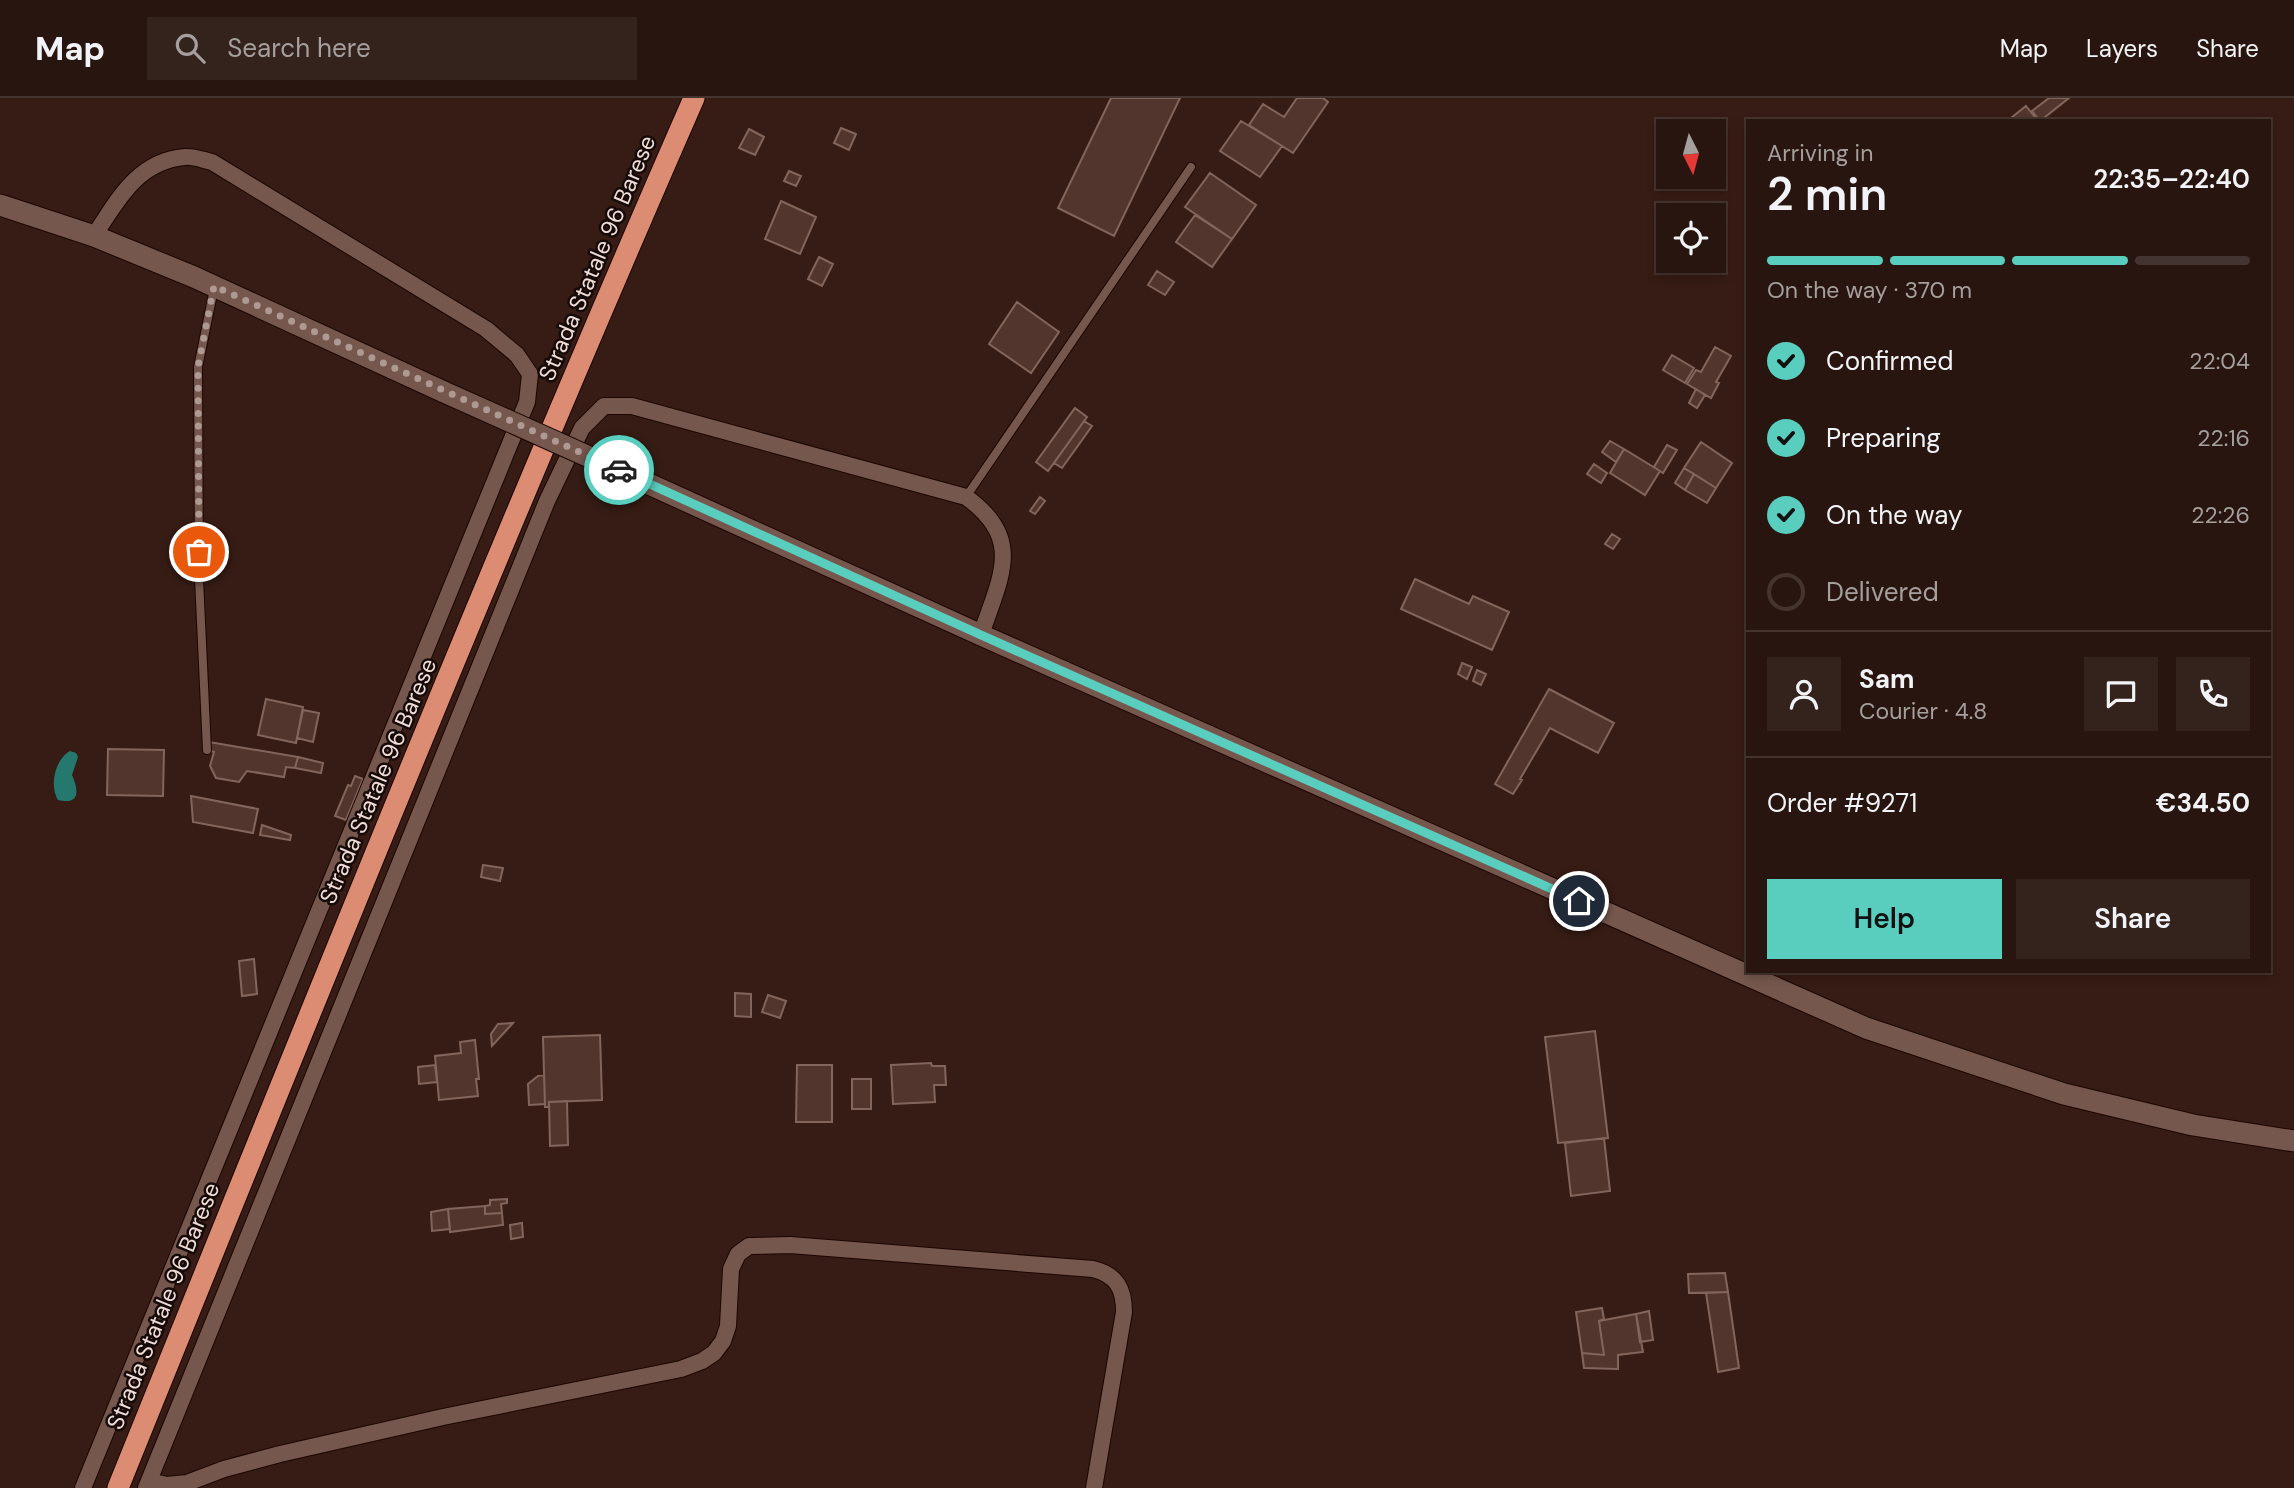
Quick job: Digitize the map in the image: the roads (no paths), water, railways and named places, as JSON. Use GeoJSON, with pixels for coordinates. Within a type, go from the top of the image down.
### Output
{"type":"FeatureCollection","features":[{"type":"Feature","properties":{"kind":"highway","name":"Strada Statale 96 Barese"},"geometry":{"type":"LineString","coordinates":[[118,1488],[323,980],[626,254],[694,98]]}},
{"type":"Feature","properties":{"kind":"street"},"geometry":{"type":"LineString","coordinates":[[83,1488],[527,402],[530,374],[517,355],[486,330],[212,162],[186,157],[153,164],[127,187],[94,236]]}},
{"type":"Feature","properties":{"kind":"street"},"geometry":{"type":"LineString","coordinates":[[0,205],[94,236],[214,286],[981,635],[1866,1028],[2064,1094],[2193,1125],[2294,1141]]}},
{"type":"Feature","properties":{"kind":"street"},"geometry":{"type":"LineString","coordinates":[[981,635],[1003,570],[1002,539],[986,511],[966,497],[632,406],[604,407],[582,428],[547,501],[148,1484],[187,1483],[224,1469],[294,1451],[691,1365],[714,1353],[723,1341],[727,1325],[731,1269],[738,1254],[749,1246],[790,1245],[896,1255],[973,1258],[1106,1272],[1120,1284],[1124,1297],[1124,1312],[1094,1488]]}},
{"type":"Feature","properties":{"kind":"lane"},"geometry":{"type":"LineString","coordinates":[[966,497],[1191,167]]}},
{"type":"Feature","properties":{"kind":"lane"},"geometry":{"type":"LineString","coordinates":[[207,750],[199,579],[198,367],[214,286]]}},
{"type":"Feature","properties":{"kind":"water"},"geometry":{"type":"Polygon","coordinates":[[[70,751],[78,757],[72,775],[76,795],[74,799],[58,800],[54,788],[55,773],[61,760],[70,751]]]}}]}
